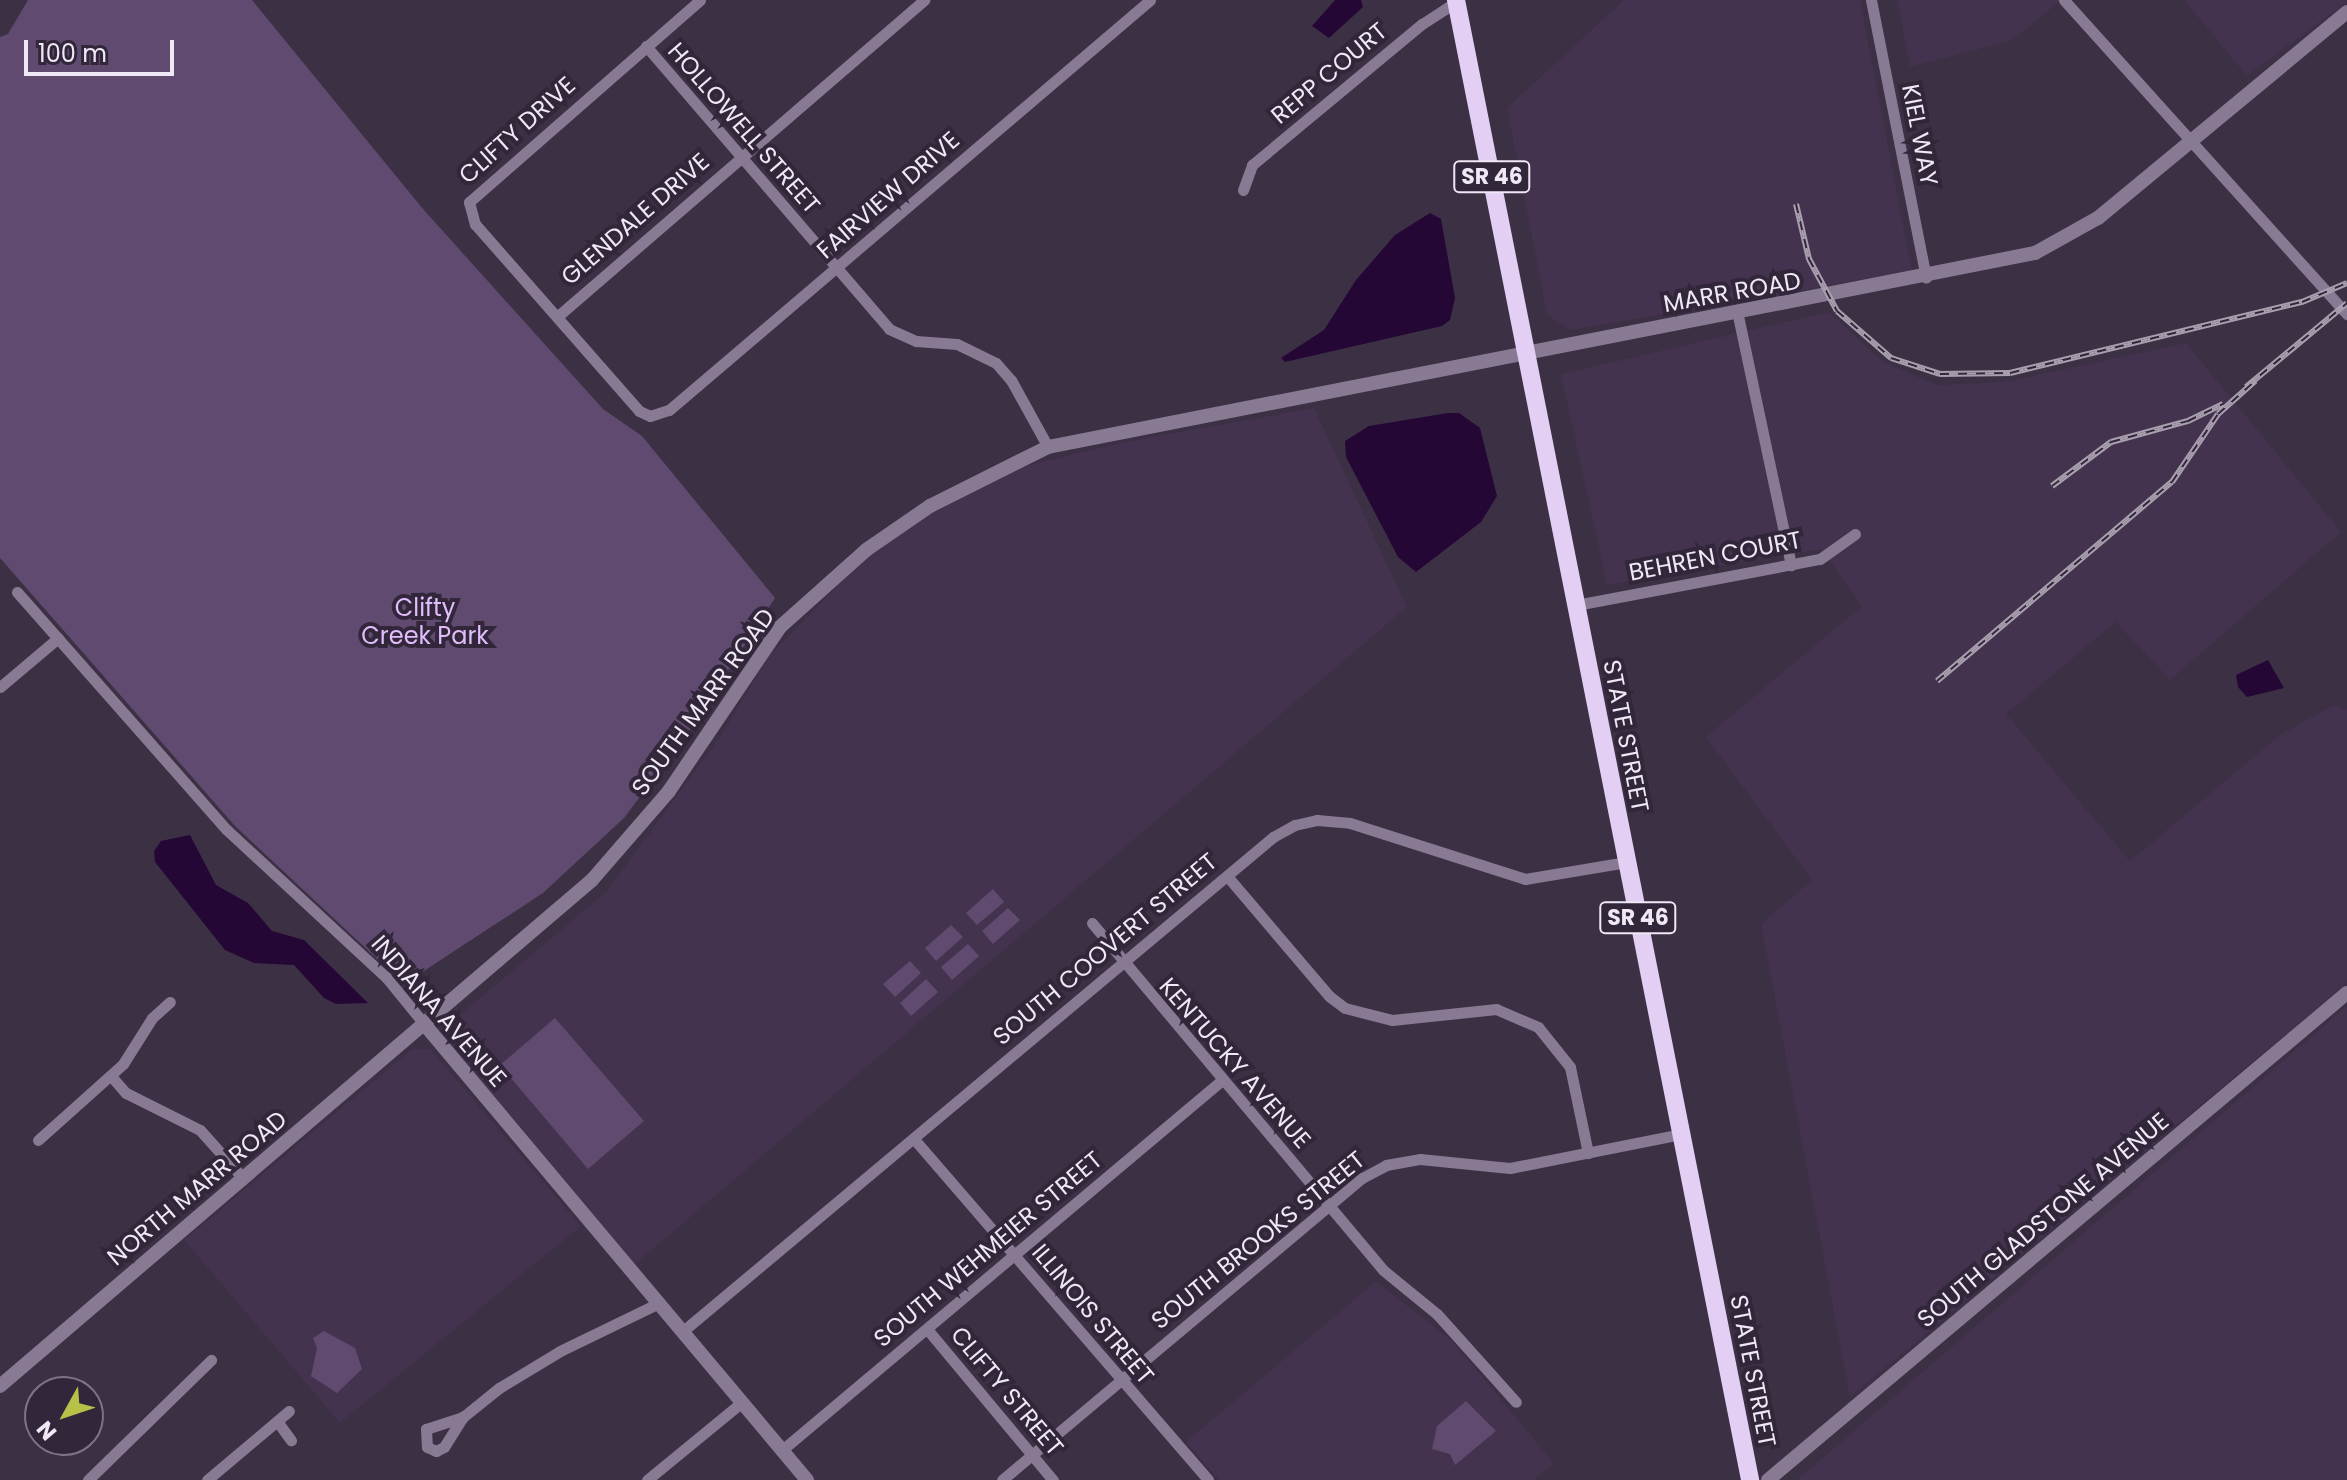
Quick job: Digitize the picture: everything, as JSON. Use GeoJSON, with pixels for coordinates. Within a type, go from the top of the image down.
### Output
{"type":"FeatureCollection","features":[{"type":"Feature","properties":{"kind":"highway","name":"STATE STREET"},"geometry":{"type":"LineString","coordinates":[[1457,1],[1750,1480]]}},
{"type":"Feature","properties":{"kind":"street","name":"CLIFTY DRIVE"},"geometry":{"type":"LineString","coordinates":[[650,416],[639,411],[475,224],[469,202],[700,0]]}},
{"type":"Feature","properties":{"kind":"street","name":"GLENDALE DRIVE"},"geometry":{"type":"LineString","coordinates":[[558,316],[924,0]]}},
{"type":"Feature","properties":{"kind":"street","name":"FAIRVIEW DRIVE"},"geometry":{"type":"LineString","coordinates":[[650,416],[669,410],[1150,0]]}},
{"type":"Feature","properties":{"kind":"street","name":"KIEL WAY"},"geometry":{"type":"LineString","coordinates":[[1871,0],[1926,278]]}},
{"type":"Feature","properties":{"kind":"street"},"geometry":{"type":"LineString","coordinates":[[2064,0],[2179,131],[2193,139],[2347,314]]}},
{"type":"Feature","properties":{"kind":"street","name":"REPP COURT"},"geometry":{"type":"LineString","coordinates":[[1243,190],[1252,165],[1422,24],[1457,1]]}},
{"type":"Feature","properties":{"kind":"street","name":"MARR ROAD"},"geometry":{"type":"LineString","coordinates":[[1048,447],[1737,311],[2003,263],[2066,238],[2193,139],[2347,12]]}},
{"type":"Feature","properties":{"kind":"street","name":"HOLLOWELL STREET"},"geometry":{"type":"LineString","coordinates":[[646,46],[836,269],[900,337],[957,344],[996,363],[1011,380],[1048,447]]}},
{"type":"Feature","properties":{"kind":"street"},"geometry":{"type":"LineString","coordinates":[[1737,311],[1791,565]]}},
{"type":"Feature","properties":{"kind":"street","name":"SOUTH MARR ROAD"},"geometry":{"type":"LineString","coordinates":[[425,1025],[592,880],[669,791],[780,627],[866,550],[930,506],[1048,447]]}},
{"type":"Feature","properties":{"kind":"street","name":"BEHREN COURT"},"geometry":{"type":"LineString","coordinates":[[1576,605],[1820,559],[1855,534]]}},
{"type":"Feature","properties":{"kind":"street","name":"INDIANA AVENUE"},"geometry":{"type":"LineString","coordinates":[[17,592],[227,830],[386,977],[807,1480]]}},
{"type":"Feature","properties":{"kind":"street"},"geometry":{"type":"LineString","coordinates":[[0,687],[58,638]]}},
{"type":"Feature","properties":{"kind":"street","name":"SOUTH COOVERT STREET"},"geometry":{"type":"LineString","coordinates":[[683,1331],[1273,837],[1317,820],[1350,823],[1517,878],[1548,878],[1627,862]]}},
{"type":"Feature","properties":{"kind":"street"},"geometry":{"type":"LineString","coordinates":[[1227,876],[1329,996],[1345,1008],[1392,1020],[1496,1009],[1538,1027],[1570,1067],[1588,1153]]}},
{"type":"Feature","properties":{"kind":"street","name":"KENTUCKY AVENUE"},"geometry":{"type":"LineString","coordinates":[[1092,923],[1121,964],[1383,1270],[1437,1314],[1516,1402]]}},
{"type":"Feature","properties":{"kind":"street","name":"SOUTH GLADSTONE AVENUE"},"geometry":{"type":"LineString","coordinates":[[1768,1480],[2347,993]]}},
{"type":"Feature","properties":{"kind":"street"},"geometry":{"type":"LineString","coordinates":[[38,1140],[111,1076],[170,1002]]}},
{"type":"Feature","properties":{"kind":"street","name":"NORTH MARR ROAD"},"geometry":{"type":"LineString","coordinates":[[0,1386],[242,1177],[425,1025]]}},
{"type":"Feature","properties":{"kind":"street"},"geometry":{"type":"LineString","coordinates":[[111,1076],[126,1093],[200,1130],[242,1177]]}},
{"type":"Feature","properties":{"kind":"street","name":"SOUTH WEHMEIER STREET"},"geometry":{"type":"LineString","coordinates":[[782,1450],[1221,1081]]}},
{"type":"Feature","properties":{"kind":"street","name":"SOUTH BROOKS STREET"},"geometry":{"type":"LineString","coordinates":[[1002,1480],[1329,1206],[1386,1165],[1420,1159],[1510,1168],[1681,1134]]}},
{"type":"Feature","properties":{"kind":"street","name":"ILLINOIS STREET"},"geometry":{"type":"LineString","coordinates":[[914,1139],[1119,1381],[1208,1480]]}},
{"type":"Feature","properties":{"kind":"street"},"geometry":{"type":"LineString","coordinates":[[463,1417],[560,1351],[659,1303]]}},
{"type":"Feature","properties":{"kind":"street","name":"CLIFTY STREET"},"geometry":{"type":"LineString","coordinates":[[927,1329],[1053,1480]]}},
{"type":"Feature","properties":{"kind":"street"},"geometry":{"type":"LineString","coordinates":[[88,1480],[211,1360]]}},
{"type":"Feature","properties":{"kind":"street"},"geometry":{"type":"LineString","coordinates":[[647,1480],[742,1402]]}},
{"type":"Feature","properties":{"kind":"street"},"geometry":{"type":"LineString","coordinates":[[210,1479],[289,1411]]}},
{"type":"Feature","properties":{"kind":"street"},"geometry":{"type":"LineString","coordinates":[[277,1421],[291,1440]]}},
{"type":"Feature","properties":{"kind":"shaded area"},"geometry":{"type":"Polygon","coordinates":[[[1335,0],[1361,0],[1363,7],[1329,38],[1312,26],[1335,0]]]}},
{"type":"Feature","properties":{"kind":"shaded area"},"geometry":{"type":"Polygon","coordinates":[[[1624,0],[1860,0],[1912,271],[1571,330],[1547,315],[1507,108],[1624,0]]]}},
{"type":"Feature","properties":{"kind":"shaded area"},"geometry":{"type":"Polygon","coordinates":[[[1897,0],[2061,0],[2013,40],[1910,67],[1897,0]]]}},
{"type":"Feature","properties":{"kind":"shaded area"},"geometry":{"type":"Polygon","coordinates":[[[2184,0],[2347,0],[2347,2],[2247,76],[2184,0]]]}},
{"type":"Feature","properties":{"kind":"shaded area"},"geometry":{"type":"Polygon","coordinates":[[[1430,213],[1441,219],[1455,298],[1450,320],[1442,326],[1285,362],[1281,358],[1324,330],[1356,280],[1395,235],[1430,213]]]}},
{"type":"Feature","properties":{"kind":"shaded area"},"geometry":{"type":"Polygon","coordinates":[[[1829,312],[1883,362],[1937,385],[2005,382],[2186,343],[2341,532],[2170,680],[2116,622],[2006,714],[2130,861],[2280,735],[2334,705],[2347,710],[2347,983],[1850,1397],[1761,924],[1812,880],[1706,737],[1862,606],[1821,549],[1607,585],[1561,374],[1829,312]]]}},
{"type":"Feature","properties":{"kind":"shaded area"},"geometry":{"type":"Polygon","coordinates":[[[1314,408],[1407,607],[635,1264],[445,1039],[446,1027],[607,891],[718,740],[769,656],[859,564],[937,509],[1022,467],[1125,442],[1314,408]]]}},
{"type":"Feature","properties":{"kind":"shaded area"},"geometry":{"type":"Polygon","coordinates":[[[1459,413],[1480,428],[1497,496],[1481,522],[1416,572],[1398,557],[1346,457],[1345,441],[1369,426],[1459,413]]]}},
{"type":"Feature","properties":{"kind":"shaded area"},"geometry":{"type":"Polygon","coordinates":[[[2268,660],[2284,688],[2247,697],[2238,687],[2236,675],[2268,660]]]}},
{"type":"Feature","properties":{"kind":"shaded area"},"geometry":{"type":"Polygon","coordinates":[[[190,835],[216,885],[248,903],[272,931],[304,940],[368,1003],[336,1004],[324,998],[294,965],[254,963],[225,950],[155,862],[154,851],[161,841],[190,835]]]}},
{"type":"Feature","properties":{"kind":"shaded area"},"geometry":{"type":"Polygon","coordinates":[[[2347,1006],[2347,1480],[1797,1480],[2347,1006]]]}},
{"type":"Feature","properties":{"kind":"shaded area"},"geometry":{"type":"Polygon","coordinates":[[[412,1049],[430,1049],[581,1226],[340,1423],[184,1240],[412,1049]]]}},
{"type":"Feature","properties":{"kind":"shaded area"},"geometry":{"type":"Polygon","coordinates":[[[1376,1281],[1452,1341],[1554,1463],[1534,1480],[1219,1480],[1186,1442],[1376,1281]]]}},
{"type":"Feature","properties":{"kind":"green space","name":"Clifty Creek Park"},"geometry":{"type":"Polygon","coordinates":[[[28,0],[252,0],[423,209],[603,409],[642,436],[775,598],[689,731],[624,818],[543,893],[404,984],[235,826],[0,558],[0,37],[8,34],[28,0]]]}},
{"type":"Feature","properties":{"kind":"green space"},"geometry":{"type":"Polygon","coordinates":[[[993,889],[1004,902],[977,925],[966,913],[993,889]]]}},
{"type":"Feature","properties":{"kind":"green space"},"geometry":{"type":"Polygon","coordinates":[[[1008,908],[1020,920],[993,944],[982,931],[1008,908]]]}},
{"type":"Feature","properties":{"kind":"green space"},"geometry":{"type":"Polygon","coordinates":[[[951,925],[963,937],[936,961],[925,948],[951,925]]]}},
{"type":"Feature","properties":{"kind":"green space"},"geometry":{"type":"Polygon","coordinates":[[[968,944],[979,956],[952,980],[941,967],[968,944]]]}},
{"type":"Feature","properties":{"kind":"green space"},"geometry":{"type":"Polygon","coordinates":[[[910,961],[921,973],[895,997],[883,984],[910,961]]]}},
{"type":"Feature","properties":{"kind":"green space"},"geometry":{"type":"Polygon","coordinates":[[[926,979],[938,992],[911,1016],[900,1003],[926,979]]]}},
{"type":"Feature","properties":{"kind":"green space"},"geometry":{"type":"Polygon","coordinates":[[[555,1018],[644,1121],[588,1169],[500,1065],[555,1018]]]}},
{"type":"Feature","properties":{"kind":"green space"},"geometry":{"type":"Polygon","coordinates":[[[324,1331],[355,1348],[362,1369],[337,1393],[311,1376],[317,1348],[313,1338],[324,1331]]]}},
{"type":"Feature","properties":{"kind":"green space"},"geometry":{"type":"Polygon","coordinates":[[[1466,1401],[1496,1431],[1455,1465],[1450,1454],[1432,1449],[1437,1426],[1466,1401]]]}},
{"type":"Feature","properties":{"kind":"railway"},"geometry":{"type":"LineString","coordinates":[[1796,204],[1809,259],[1837,311],[1891,358],[1940,374],[2010,373],[2302,302],[2347,283]]}},
{"type":"Feature","properties":{"kind":"railway"},"geometry":{"type":"LineString","coordinates":[[2246,387],[2347,303]]}},
{"type":"Feature","properties":{"kind":"railway"},"geometry":{"type":"LineString","coordinates":[[1937,681],[2172,482],[2218,414],[2255,381]]}},
{"type":"Feature","properties":{"kind":"railway"},"geometry":{"type":"LineString","coordinates":[[2052,486],[2111,442],[2188,421],[2223,404]]}}]}
